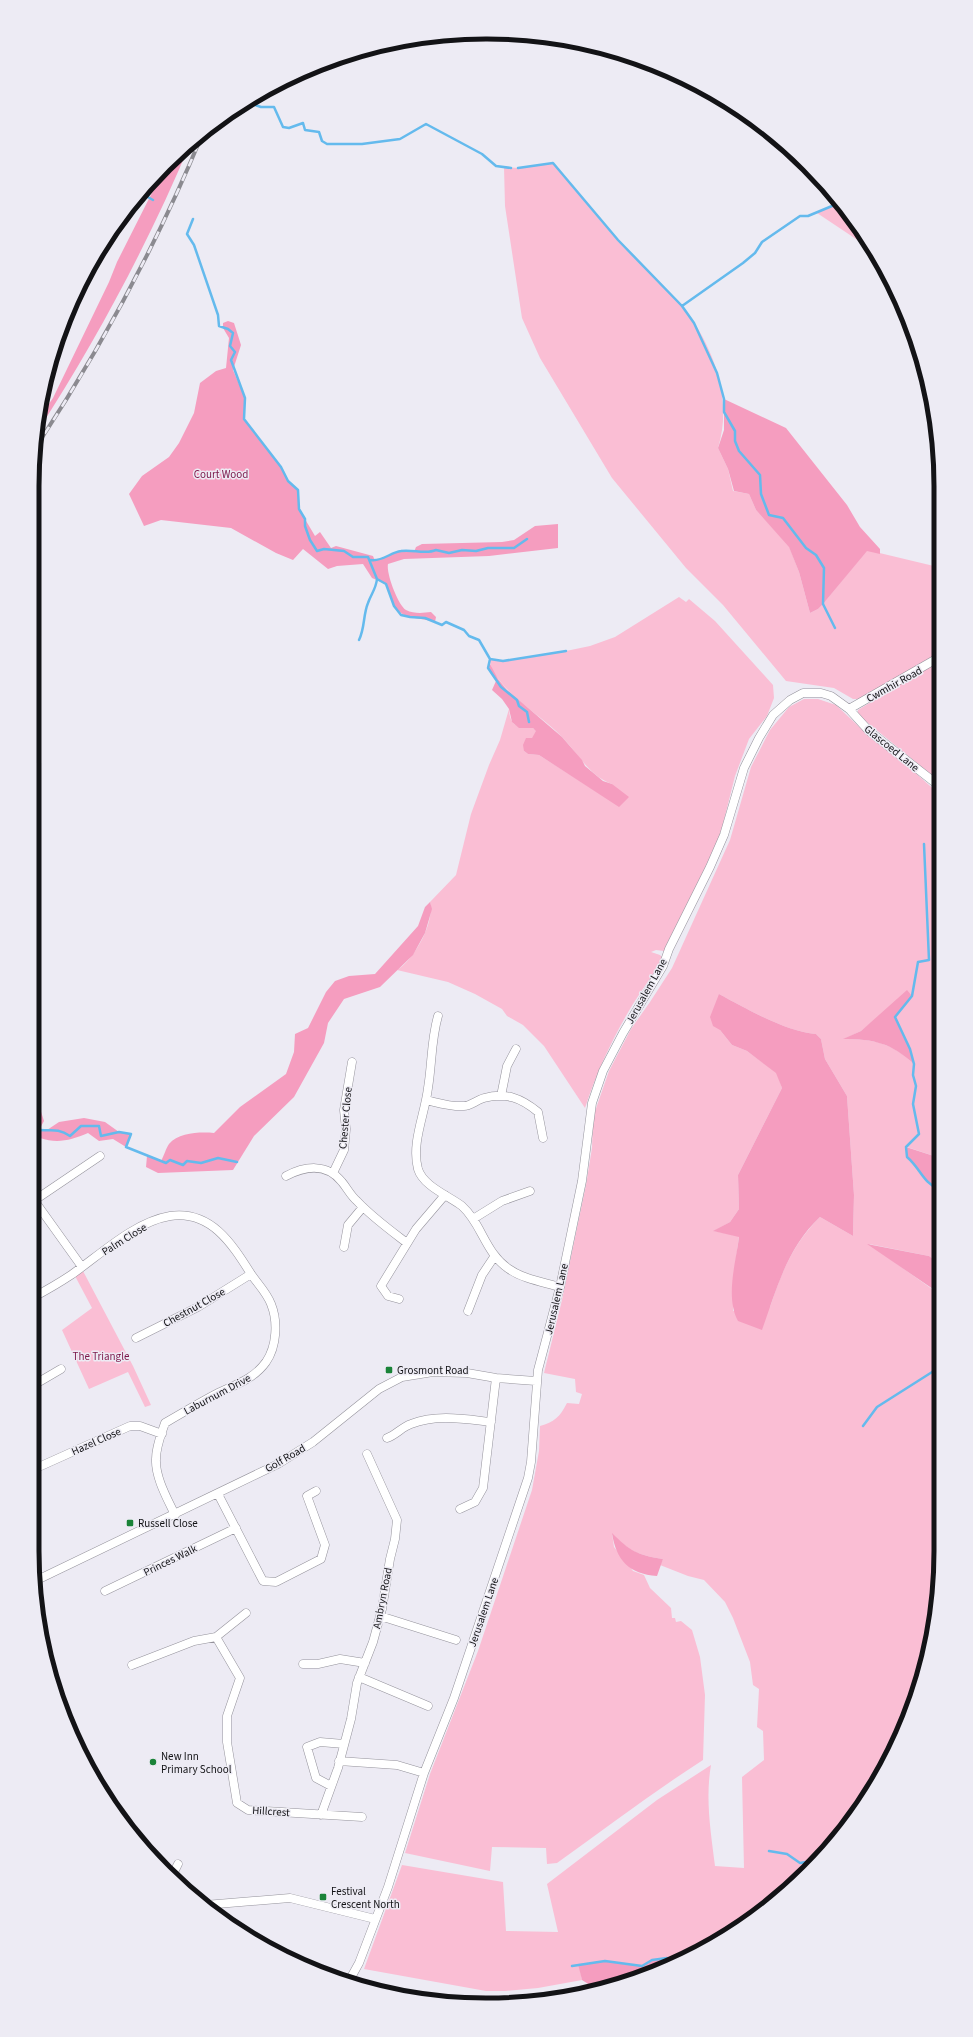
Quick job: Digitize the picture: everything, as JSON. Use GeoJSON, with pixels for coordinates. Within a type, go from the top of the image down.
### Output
{"type":"FeatureCollection","features":[{"type":"Feature","properties":{"kind":"street","name":"Cwmhir Road"},"geometry":{"type":"LineString","coordinates":[[849,709],[934,660]]}},
{"type":"Feature","properties":{"kind":"street","name":"Jerusalem Lane"},"geometry":{"type":"LineString","coordinates":[[351,1977],[359,1963],[424,1773],[456,1691],[528,1478],[534,1430],[536,1381],[560,1287],[582,1181],[592,1103],[603,1071],[623,1033],[663,966],[668,949],[694,902],[724,835],[747,762],[773,715],[790,700],[803,692],[812,691],[831,696],[849,709]]}},
{"type":"Feature","properties":{"kind":"street","name":"Glascoed Lane"},"geometry":{"type":"LineString","coordinates":[[849,709],[869,731],[934,782]]}},
{"type":"Feature","properties":{"kind":"street"},"geometry":{"type":"LineString","coordinates":[[438,1016],[432,1034],[431,1067],[426,1100],[419,1126],[416,1153],[418,1170],[431,1186],[461,1206],[473,1219],[494,1257],[509,1269],[521,1275],[560,1287]]}},
{"type":"Feature","properties":{"kind":"street"},"geometry":{"type":"LineString","coordinates":[[501,1096],[507,1066],[516,1049]]}},
{"type":"Feature","properties":{"kind":"street","name":"Chester Close"},"geometry":{"type":"LineString","coordinates":[[333,1173],[344,1150],[346,1129],[344,1110],[352,1062]]}},
{"type":"Feature","properties":{"kind":"street"},"geometry":{"type":"LineString","coordinates":[[426,1100],[448,1106],[465,1106],[484,1098],[507,1094],[524,1101],[538,1112],[543,1138]]}},
{"type":"Feature","properties":{"kind":"street"},"geometry":{"type":"LineString","coordinates":[[39,1197],[100,1156]]}},
{"type":"Feature","properties":{"kind":"street"},"geometry":{"type":"LineString","coordinates":[[286,1176],[296,1170],[309,1168],[322,1168],[333,1173],[341,1180],[363,1207],[407,1243]]}},
{"type":"Feature","properties":{"kind":"street"},"geometry":{"type":"LineString","coordinates":[[473,1219],[502,1201],[530,1191]]}},
{"type":"Feature","properties":{"kind":"street"},"geometry":{"type":"LineString","coordinates":[[399,1299],[388,1296],[381,1286],[407,1243],[445,1195]]}},
{"type":"Feature","properties":{"kind":"street"},"geometry":{"type":"LineString","coordinates":[[344,1247],[348,1225],[363,1207]]}},
{"type":"Feature","properties":{"kind":"street"},"geometry":{"type":"LineString","coordinates":[[39,1209],[82,1267]]}},
{"type":"Feature","properties":{"kind":"street","name":"Palm Close"},"geometry":{"type":"LineString","coordinates":[[39,1294],[82,1267],[122,1237],[150,1222],[170,1216],[189,1217],[208,1222],[223,1234],[251,1274]]}},
{"type":"Feature","properties":{"kind":"street"},"geometry":{"type":"LineString","coordinates":[[468,1311],[482,1276],[494,1257]]}},
{"type":"Feature","properties":{"kind":"street","name":"Chestnut Close"},"geometry":{"type":"LineString","coordinates":[[136,1338],[198,1306],[251,1274]]}},
{"type":"Feature","properties":{"kind":"street","name":"Laburnum Drive"},"geometry":{"type":"LineString","coordinates":[[174,1515],[159,1478],[155,1460],[166,1423],[216,1394],[252,1378],[266,1361],[274,1340],[275,1321],[271,1303],[251,1274]]}},
{"type":"Feature","properties":{"kind":"street"},"geometry":{"type":"LineString","coordinates":[[39,1382],[61,1369]]}},
{"type":"Feature","properties":{"kind":"street","name":"Golf Road"},"geometry":{"type":"LineString","coordinates":[[40,1579],[278,1464],[301,1449],[379,1389],[402,1377],[433,1372],[467,1373],[496,1378],[536,1381]]}},
{"type":"Feature","properties":{"kind":"street"},"geometry":{"type":"LineString","coordinates":[[460,1508],[475,1502],[483,1488],[496,1378]]}},
{"type":"Feature","properties":{"kind":"street"},"geometry":{"type":"LineString","coordinates":[[387,1438],[409,1424],[426,1419],[450,1417],[491,1422]]}},
{"type":"Feature","properties":{"kind":"street","name":"Hazel Close"},"geometry":{"type":"LineString","coordinates":[[39,1467],[130,1426],[140,1426],[162,1434]]}},
{"type":"Feature","properties":{"kind":"street","name":"Ambryn Road"},"geometry":{"type":"LineString","coordinates":[[321,1815],[344,1744],[359,1677],[380,1616],[395,1539],[397,1520],[367,1454]]}},
{"type":"Feature","properties":{"kind":"street"},"geometry":{"type":"LineString","coordinates":[[218,1494],[263,1581],[276,1582],[321,1559],[325,1545],[306,1496],[316,1491]]}},
{"type":"Feature","properties":{"kind":"street","name":"Princes Walk"},"geometry":{"type":"LineString","coordinates":[[105,1591],[236,1528]]}},
{"type":"Feature","properties":{"kind":"street"},"geometry":{"type":"LineString","coordinates":[[132,1665],[194,1641],[216,1637],[246,1614]]}},
{"type":"Feature","properties":{"kind":"street"},"geometry":{"type":"LineString","coordinates":[[380,1616],[456,1640]]}},
{"type":"Feature","properties":{"kind":"street","name":"Hillcrest"},"geometry":{"type":"LineString","coordinates":[[216,1637],[240,1678],[227,1716],[227,1742],[237,1803],[248,1810],[362,1817]]}},
{"type":"Feature","properties":{"kind":"street"},"geometry":{"type":"LineString","coordinates":[[303,1664],[318,1664],[340,1659],[364,1663]]}},
{"type":"Feature","properties":{"kind":"street"},"geometry":{"type":"LineString","coordinates":[[359,1677],[428,1706]]}},
{"type":"Feature","properties":{"kind":"street"},"geometry":{"type":"LineString","coordinates":[[331,1786],[316,1778],[308,1747],[320,1742],[344,1744]]}},
{"type":"Feature","properties":{"kind":"street"},"geometry":{"type":"LineString","coordinates":[[339,1761],[397,1765],[424,1773]]}},
{"type":"Feature","properties":{"kind":"street"},"geometry":{"type":"LineString","coordinates":[[174,1871],[178,1864]]}},
{"type":"Feature","properties":{"kind":"street"},"geometry":{"type":"LineString","coordinates":[[212,1904],[290,1898],[375,1919]]}},
{"type":"Feature","properties":{"kind":"green space"},"geometry":{"type":"Polygon","coordinates":[[[185,156],[157,218],[120,291],[80,363],[44,421],[47,407],[53,398],[109,282],[117,262],[156,185],[185,156]]]}},
{"type":"Feature","properties":{"kind":"green space"},"geometry":{"type":"Polygon","coordinates":[[[553,163],[617,240],[683,307],[694,323],[712,356],[718,374],[722,392],[723,411],[722,430],[718,448],[728,469],[733,491],[749,494],[756,510],[789,546],[799,572],[810,613],[818,609],[823,604],[867,550],[934,566],[934,656],[859,699],[853,699],[834,688],[786,681],[723,605],[686,568],[612,478],[540,358],[522,318],[505,206],[504,167],[518,168],[553,163]]]}},
{"type":"Feature","properties":{"kind":"green space"},"geometry":{"type":"Polygon","coordinates":[[[833,203],[862,243],[817,213],[832,206],[833,203]]]}},
{"type":"Feature","properties":{"kind":"green space","name":"Court Wood"},"geometry":{"type":"Polygon","coordinates":[[[228,321],[234,323],[241,345],[233,370],[245,398],[244,419],[281,467],[288,481],[298,490],[299,509],[315,536],[320,532],[331,548],[336,546],[373,556],[375,561],[402,550],[414,552],[416,547],[422,544],[502,542],[514,540],[535,526],[558,524],[558,548],[489,556],[404,559],[388,564],[389,574],[396,596],[403,607],[412,612],[431,612],[436,617],[435,622],[412,618],[401,613],[394,604],[386,584],[372,578],[363,564],[337,566],[328,569],[303,549],[293,560],[276,553],[231,528],[161,520],[144,526],[129,494],[142,476],[169,457],[179,443],[194,413],[200,383],[216,371],[226,368],[229,338],[223,328],[223,323],[228,321]]]}},
{"type":"Feature","properties":{"kind":"green space"},"geometry":{"type":"Polygon","coordinates":[[[724,399],[786,428],[847,505],[860,527],[880,549],[880,554],[867,551],[823,604],[818,609],[810,613],[799,572],[789,547],[756,510],[749,494],[734,491],[728,469],[718,448],[724,430],[724,399]]]}},
{"type":"Feature","properties":{"kind":"green space"},"geometry":{"type":"Polygon","coordinates":[[[679,597],[686,602],[689,599],[715,621],[773,685],[774,698],[767,716],[749,739],[735,776],[721,832],[698,884],[664,951],[656,950],[651,952],[660,955],[663,958],[633,1004],[606,1054],[585,1108],[544,1046],[523,1025],[507,1016],[502,1009],[475,994],[448,982],[397,970],[404,965],[417,949],[427,929],[431,910],[430,902],[456,875],[471,814],[500,740],[509,709],[513,723],[523,727],[533,728],[537,731],[524,751],[528,754],[539,755],[619,806],[612,784],[597,776],[590,770],[568,743],[555,730],[507,689],[495,674],[490,659],[503,661],[590,646],[615,637],[679,597]]]}},
{"type":"Feature","properties":{"kind":"green space"},"geometry":{"type":"Polygon","coordinates":[[[489,662],[498,679],[507,690],[562,737],[582,760],[585,766],[603,781],[612,784],[629,797],[619,807],[539,755],[528,754],[524,751],[523,745],[526,738],[532,738],[536,731],[533,728],[519,728],[512,722],[509,709],[502,699],[492,690],[496,681],[488,668],[489,662]]]}},
{"type":"Feature","properties":{"kind":"green space"},"geometry":{"type":"Polygon","coordinates":[[[934,663],[934,777],[858,715],[858,710],[934,663]]]}},
{"type":"Feature","properties":{"kind":"green space"},"geometry":{"type":"Polygon","coordinates":[[[804,699],[818,699],[836,705],[870,737],[894,754],[934,789],[934,1156],[907,1147],[907,1157],[925,1179],[934,1187],[934,1260],[929,1256],[869,1244],[934,1290],[933,1580],[925,1638],[919,1666],[910,1694],[900,1722],[874,1774],[842,1823],[823,1846],[782,1887],[759,1906],[735,1923],[684,1952],[668,1959],[667,1958],[652,1960],[642,1966],[605,1961],[579,1964],[582,1980],[538,1988],[505,1991],[486,1991],[364,1969],[402,1865],[503,1882],[506,1931],[558,1932],[547,1884],[657,1800],[711,1765],[709,1778],[710,1829],[715,1866],[744,1868],[742,1777],[764,1760],[763,1731],[757,1727],[759,1689],[753,1685],[750,1662],[733,1618],[725,1602],[704,1580],[688,1576],[660,1565],[663,1559],[640,1554],[624,1545],[612,1534],[614,1547],[633,1571],[644,1575],[650,1588],[671,1608],[672,1618],[675,1618],[676,1622],[681,1621],[692,1630],[700,1657],[705,1695],[703,1760],[648,1797],[557,1863],[547,1864],[546,1848],[492,1847],[490,1871],[405,1853],[430,1774],[478,1651],[532,1490],[539,1451],[540,1426],[549,1423],[556,1418],[562,1412],[567,1403],[579,1404],[582,1394],[576,1392],[575,1379],[544,1373],[562,1300],[586,1185],[592,1148],[593,1117],[609,1071],[631,1029],[672,968],[730,840],[751,767],[770,730],[789,707],[804,699]],[[719,994],[720,1030],[732,1045],[747,1051],[777,1073],[782,1088],[738,1175],[739,1209],[730,1222],[714,1231],[739,1236],[733,1282],[733,1311],[770,1307],[784,1270],[795,1248],[802,1237],[820,1217],[853,1236],[854,1195],[847,1096],[825,1059],[821,1039],[816,1034],[792,1029],[741,1006],[719,994]],[[912,996],[883,1013],[861,1031],[844,1039],[873,1041],[882,1044],[897,1051],[913,1063],[910,1049],[895,1017],[912,996]]]}},
{"type":"Feature","properties":{"kind":"green space"},"geometry":{"type":"Polygon","coordinates":[[[430,902],[432,909],[425,933],[413,955],[380,987],[344,999],[328,1023],[324,1043],[294,1097],[254,1136],[233,1170],[158,1173],[146,1167],[147,1156],[161,1161],[169,1144],[178,1137],[197,1133],[214,1133],[240,1107],[286,1074],[294,1052],[295,1034],[308,1028],[326,992],[335,981],[349,976],[375,974],[418,926],[425,907],[430,902]]]}},
{"type":"Feature","properties":{"kind":"green space"},"geometry":{"type":"Polygon","coordinates":[[[907,990],[912,996],[895,1018],[910,1049],[914,1064],[898,1051],[882,1044],[873,1041],[843,1039],[861,1031],[907,990]]]}},
{"type":"Feature","properties":{"kind":"green space"},"geometry":{"type":"Polygon","coordinates":[[[719,994],[779,1024],[792,1029],[816,1034],[821,1039],[825,1059],[847,1096],[854,1195],[853,1236],[820,1217],[799,1242],[791,1255],[778,1284],[762,1330],[738,1321],[734,1312],[732,1301],[732,1279],[739,1237],[713,1231],[730,1222],[739,1209],[738,1175],[782,1088],[776,1073],[747,1051],[732,1045],[720,1030],[713,1026],[710,1017],[719,994]]]}},
{"type":"Feature","properties":{"kind":"green space"},"geometry":{"type":"Polygon","coordinates":[[[39,1105],[44,1121],[39,1130],[39,1105]]]}},
{"type":"Feature","properties":{"kind":"green space"},"geometry":{"type":"Polygon","coordinates":[[[84,1118],[105,1122],[119,1132],[131,1134],[126,1147],[113,1139],[99,1141],[88,1133],[76,1138],[59,1141],[39,1139],[39,1130],[47,1130],[59,1122],[84,1118]]]}},
{"type":"Feature","properties":{"kind":"green space"},"geometry":{"type":"Polygon","coordinates":[[[906,1147],[934,1156],[934,1187],[925,1179],[907,1157],[906,1147]]]}},
{"type":"Feature","properties":{"kind":"green space"},"geometry":{"type":"Polygon","coordinates":[[[867,1244],[929,1256],[934,1260],[933,1289],[867,1244]]]}},
{"type":"Feature","properties":{"kind":"green space","name":"The Triangle"},"geometry":{"type":"Polygon","coordinates":[[[83,1271],[133,1366],[151,1405],[145,1407],[128,1372],[89,1389],[62,1330],[92,1308],[75,1276],[83,1271]]]}},
{"type":"Feature","properties":{"kind":"green space"},"geometry":{"type":"Polygon","coordinates":[[[612,1533],[634,1551],[647,1556],[663,1559],[657,1576],[639,1572],[626,1564],[617,1551],[612,1533]]]}},
{"type":"Feature","properties":{"kind":"green space"},"geometry":{"type":"Polygon","coordinates":[[[667,1958],[668,1959],[630,1974],[590,1985],[582,1980],[578,1964],[605,1961],[642,1966],[652,1960],[667,1958]]]}},
{"type":"Feature","properties":{"kind":"waterway"},"geometry":{"type":"LineString","coordinates":[[254,105],[261,107],[274,107],[283,127],[289,128],[303,123],[305,130],[319,132],[322,141],[327,144],[362,144],[400,139],[426,124],[482,154],[496,166],[511,168]]}},
{"type":"Feature","properties":{"kind":"waterway"},"geometry":{"type":"LineString","coordinates":[[518,168],[553,163],[618,240],[682,306],[694,323],[717,373],[724,399],[724,412],[735,431],[735,441],[739,451],[760,475],[761,494],[769,515],[783,518],[806,548],[816,555],[824,568],[823,604],[835,628]]}},
{"type":"Feature","properties":{"kind":"waterway"},"geometry":{"type":"LineString","coordinates":[[146,196],[153,200]]}},
{"type":"Feature","properties":{"kind":"waterway"},"geometry":{"type":"LineString","coordinates":[[682,306],[743,263],[755,253],[762,242],[800,216],[808,216],[832,206],[833,203]]}},
{"type":"Feature","properties":{"kind":"waterway"},"geometry":{"type":"LineString","coordinates":[[193,219],[187,234],[194,245],[218,315],[219,326],[228,329],[233,333],[230,346],[235,352],[231,360],[245,398],[244,419],[281,467],[288,481],[298,490],[299,509],[305,519],[305,526],[310,540],[317,551],[324,549],[344,551],[353,557],[368,557],[377,579],[386,584],[394,606],[401,615],[425,618],[442,625],[446,622],[464,630],[469,636],[479,640],[490,659],[488,668],[501,687],[517,700],[519,706],[527,712],[529,722]]}},
{"type":"Feature","properties":{"kind":"waterway"},"geometry":{"type":"LineString","coordinates":[[371,560],[379,560],[397,552],[405,551],[428,552],[436,550],[449,553],[462,550],[476,551],[488,548],[514,548],[527,539]]}},
{"type":"Feature","properties":{"kind":"waterway"},"geometry":{"type":"LineString","coordinates":[[359,640],[366,608],[376,586],[377,579]]}},
{"type":"Feature","properties":{"kind":"waterway"},"geometry":{"type":"LineString","coordinates":[[490,659],[503,661],[566,651]]}},
{"type":"Feature","properties":{"kind":"waterway"},"geometry":{"type":"LineString","coordinates":[[924,844],[929,960],[918,962],[912,996],[895,1017],[910,1049],[914,1064],[913,1075],[916,1086],[913,1104],[919,1134],[906,1147],[907,1157],[925,1179],[934,1187]]}},
{"type":"Feature","properties":{"kind":"waterway"},"geometry":{"type":"LineString","coordinates":[[39,1130],[56,1130],[70,1136],[81,1126],[99,1126],[101,1136],[119,1132],[131,1134],[126,1147],[166,1163],[170,1160],[183,1165],[187,1161],[201,1163],[218,1158],[237,1162]]}},
{"type":"Feature","properties":{"kind":"waterway"},"geometry":{"type":"LineString","coordinates":[[863,1426],[877,1407],[934,1371]]}},
{"type":"Feature","properties":{"kind":"waterway"},"geometry":{"type":"LineString","coordinates":[[769,1851],[787,1854],[800,1863],[808,1862]]}},
{"type":"Feature","properties":{"kind":"waterway"},"geometry":{"type":"LineString","coordinates":[[572,1966],[605,1961],[642,1966],[652,1960],[667,1958],[668,1959]]}},
{"type":"Feature","properties":{"kind":"railway"},"geometry":{"type":"LineString","coordinates":[[42,438],[105,334],[147,256],[185,176],[198,144]]}},
{"type":"Feature","properties":{"kind":"place","name":"Grosmont Road"},"geometry":{"type":"Point","coordinates":[389,1370]}},
{"type":"Feature","properties":{"kind":"place","name":"Russell Close"},"geometry":{"type":"Point","coordinates":[130,1523]}},
{"type":"Feature","properties":{"kind":"place","name":"New Inn Primary School"},"geometry":{"type":"Point","coordinates":[153,1762]}},
{"type":"Feature","properties":{"kind":"place","name":"Festival Crescent North"},"geometry":{"type":"Point","coordinates":[323,1897]}}]}
